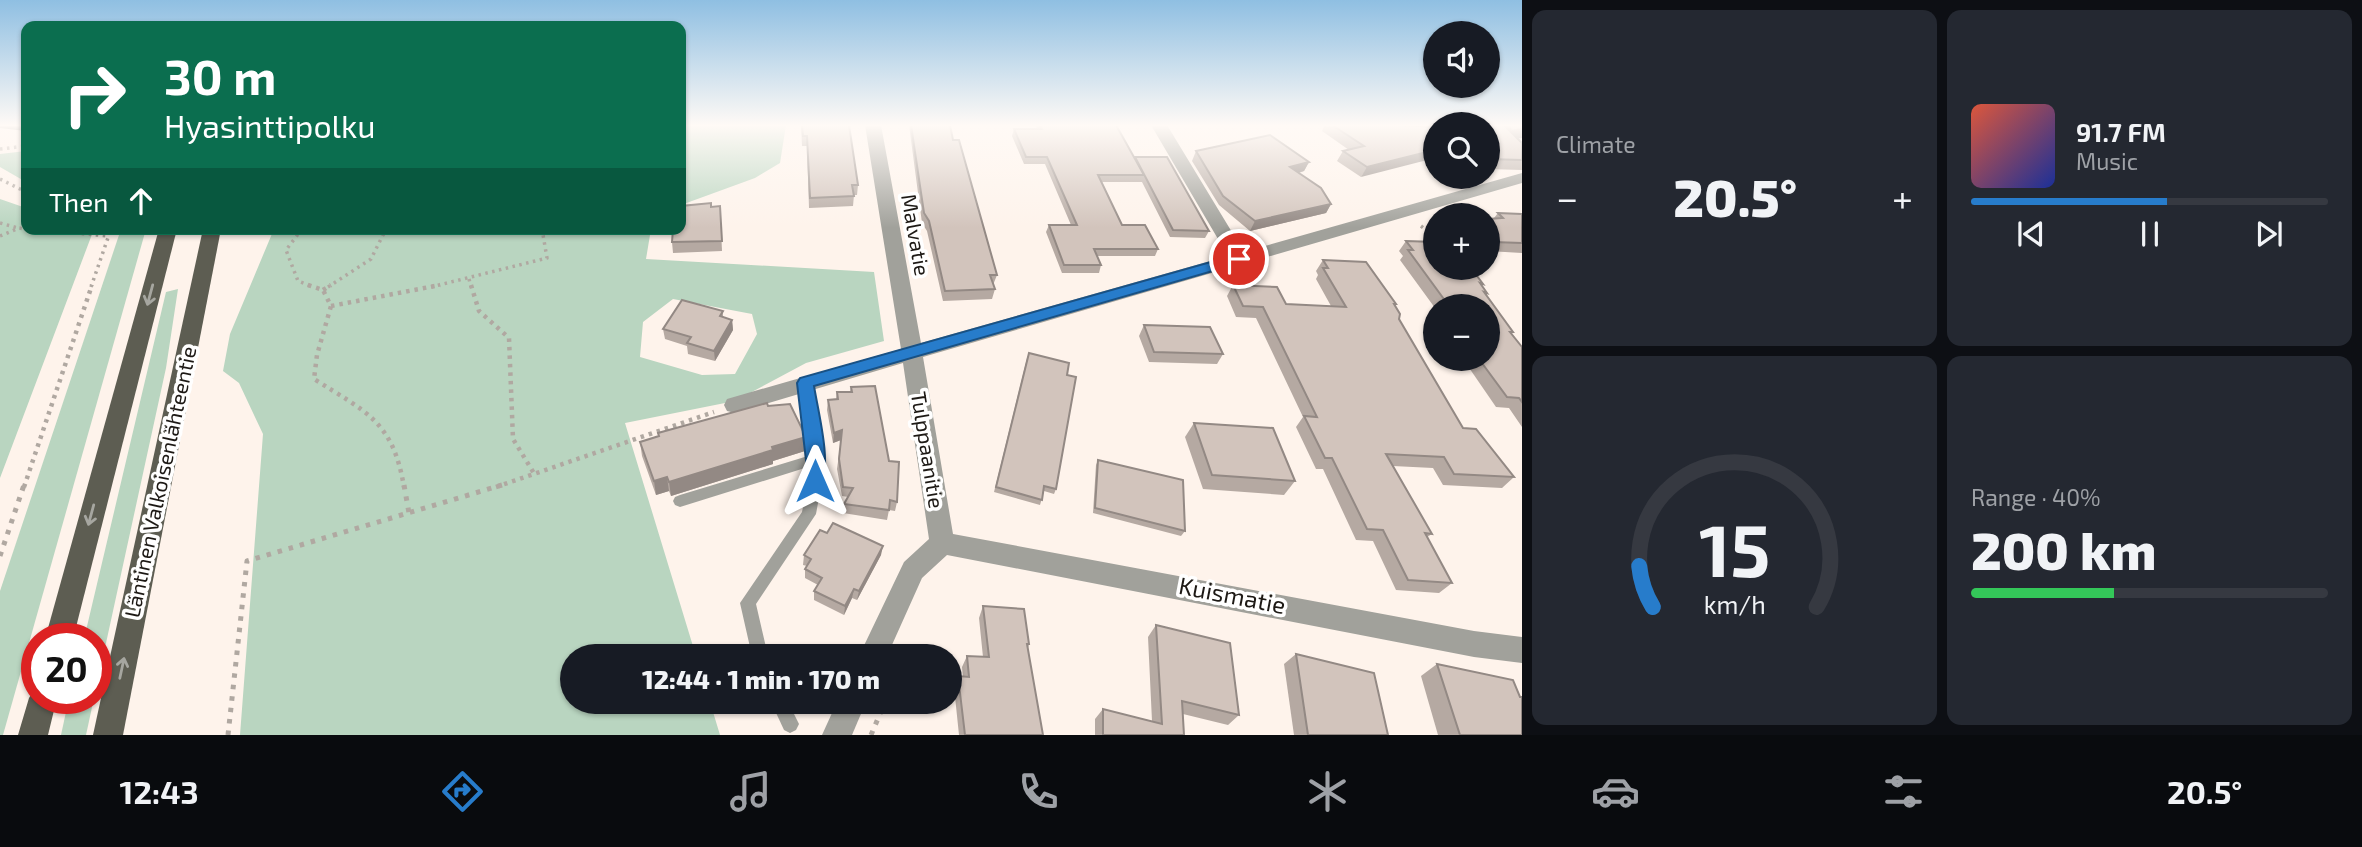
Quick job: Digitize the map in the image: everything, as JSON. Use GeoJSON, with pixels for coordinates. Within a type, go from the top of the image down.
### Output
{"type":"FeatureCollection","features":[{"type":"Feature","properties":{"kind":"main road"},"geometry":{"type":"LineString","coordinates":[[63,623],[166,235]]}},
{"type":"Feature","properties":{"kind":"main road","name":"Läntinen Valkoisenlähteentie"},"geometry":{"type":"LineString","coordinates":[[108,735],[211,235]]}},
{"type":"Feature","properties":{"kind":"main road"},"geometry":{"type":"LineString","coordinates":[[33,735],[39,714]]}},
{"type":"Feature","properties":{"kind":"street","name":"Malvatie"},"geometry":{"type":"LineString","coordinates":[[879,159],[912,353]]}},
{"type":"Feature","properties":{"kind":"street"},"geometry":{"type":"LineString","coordinates":[[1179,159],[1239,259]]}},
{"type":"Feature","properties":{"kind":"street"},"geometry":{"type":"LineString","coordinates":[[735,405],[1522,178]]}},
{"type":"Feature","properties":{"kind":"street","name":"Tulppaanitie"},"geometry":{"type":"LineString","coordinates":[[912,353],[942,543]]}},
{"type":"Feature","properties":{"kind":"street"},"geometry":{"type":"LineString","coordinates":[[879,644],[913,570],[942,543]]}},
{"type":"Feature","properties":{"kind":"street","name":"Kuismatie"},"geometry":{"type":"LineString","coordinates":[[942,543],[1474,644],[1522,650]]}},
{"type":"Feature","properties":{"kind":"street"},"geometry":{"type":"LineString","coordinates":[[836,735],[846,714]]}},
{"type":"Feature","properties":{"kind":"lane"},"geometry":{"type":"LineString","coordinates":[[757,644],[748,604],[752,593],[767,577],[809,514],[815,459],[806,383]]}},
{"type":"Feature","properties":{"kind":"lane"},"geometry":{"type":"LineString","coordinates":[[680,501],[815,459]]}},
{"type":"Feature","properties":{"kind":"lane"},"geometry":{"type":"LineString","coordinates":[[785,714],[790,724]]}},
{"type":"Feature","properties":{"kind":"path"},"geometry":{"type":"LineString","coordinates":[[0,179],[21,190]]}},
{"type":"Feature","properties":{"kind":"path"},"geometry":{"type":"LineString","coordinates":[[0,223],[19,228]]}},
{"type":"Feature","properties":{"kind":"path"},"geometry":{"type":"LineString","coordinates":[[0,236],[19,228]]}},
{"type":"Feature","properties":{"kind":"path"},"geometry":{"type":"LineString","coordinates":[[0,556],[109,236],[97,235]]}},
{"type":"Feature","properties":{"kind":"path"},"geometry":{"type":"LineString","coordinates":[[297,235],[286,250],[298,281],[323,290],[331,306],[317,355],[314,379],[373,416],[399,455],[409,513]]}},
{"type":"Feature","properties":{"kind":"path"},"geometry":{"type":"LineString","coordinates":[[323,290],[371,258],[383,235]]}},
{"type":"Feature","properties":{"kind":"path"},"geometry":{"type":"LineString","coordinates":[[331,306],[469,279],[547,258],[543,235]]}},
{"type":"Feature","properties":{"kind":"path"},"geometry":{"type":"LineString","coordinates":[[469,279],[479,311],[509,338],[513,439],[535,475]]}},
{"type":"Feature","properties":{"kind":"path"},"geometry":{"type":"LineString","coordinates":[[228,735],[247,561],[535,475],[735,405]]}},
{"type":"Feature","properties":{"kind":"path"},"geometry":{"type":"LineString","coordinates":[[871,735],[880,714]]}},
{"type":"Feature","properties":{"kind":"green space"},"geometry":{"type":"Polygon","coordinates":[[[0,159],[21,159],[21,179],[0,167],[0,159]]]}},
{"type":"Feature","properties":{"kind":"green space"},"geometry":{"type":"Polygon","coordinates":[[[686,159],[781,159],[780,163],[755,178],[686,203],[686,159]]]}},
{"type":"Feature","properties":{"kind":"green space"},"geometry":{"type":"Polygon","coordinates":[[[0,199],[21,206],[21,235],[92,235],[0,478],[0,199]]]}},
{"type":"Feature","properties":{"kind":"green space"},"geometry":{"type":"Polygon","coordinates":[[[119,235],[144,235],[35,623],[21,623],[21,671],[3,735],[0,735],[0,591],[119,235]]]}},
{"type":"Feature","properties":{"kind":"green space"},"geometry":{"type":"Polygon","coordinates":[[[271,235],[650,235],[646,259],[874,272],[884,341],[806,363],[735,401],[625,423],[692,644],[560,644],[560,714],[714,714],[720,735],[240,735],[263,434],[239,383],[223,371],[230,334],[271,235]],[[673,299],[643,322],[640,357],[702,375],[735,374],[757,334],[752,314],[673,299]]]}},
{"type":"Feature","properties":{"kind":"green space"},"geometry":{"type":"Polygon","coordinates":[[[178,289],[166,368],[110,623],[88,623],[166,292],[178,289]]]}},
{"type":"Feature","properties":{"kind":"green space"},"geometry":{"type":"Polygon","coordinates":[[[66,714],[91,714],[86,735],[61,735],[66,714]]]}},
{"type":"Feature","properties":{"kind":"building"},"geometry":{"type":"Polygon","coordinates":[[[808,159],[854,159],[858,185],[852,185],[854,196],[810,198],[808,159]]]}},
{"type":"Feature","properties":{"kind":"building"},"geometry":{"type":"Polygon","coordinates":[[[916,159],[964,159],[997,275],[990,275],[995,289],[945,291],[929,221],[924,213],[916,159]]]}},
{"type":"Feature","properties":{"kind":"building"},"geometry":{"type":"Polygon","coordinates":[[[1048,159],[1135,159],[1144,175],[1098,175],[1122,225],[1145,225],[1158,249],[1094,249],[1101,265],[1064,265],[1049,225],[1077,225],[1048,159]]]}},
{"type":"Feature","properties":{"kind":"building"},"geometry":{"type":"Polygon","coordinates":[[[1136,159],[1168,159],[1209,231],[1173,230],[1136,159]]]}},
{"type":"Feature","properties":{"kind":"building"},"geometry":{"type":"Polygon","coordinates":[[[1201,159],[1305,159],[1309,162],[1290,167],[1321,188],[1331,204],[1255,221],[1223,196],[1201,159]]]}},
{"type":"Feature","properties":{"kind":"building"},"geometry":{"type":"Polygon","coordinates":[[[1355,159],[1398,159],[1367,167],[1355,159]]]}},
{"type":"Feature","properties":{"kind":"building"},"geometry":{"type":"Polygon","coordinates":[[[711,203],[711,207],[720,206],[722,241],[672,242],[673,235],[686,235],[686,206],[711,203]]]}},
{"type":"Feature","properties":{"kind":"building"},"geometry":{"type":"Polygon","coordinates":[[[1500,213],[1522,214],[1522,243],[1500,242],[1500,218],[1503,218],[1500,213]]]}},
{"type":"Feature","properties":{"kind":"building"},"geometry":{"type":"Polygon","coordinates":[[[1406,241],[1423,242],[1423,270],[1408,250],[1413,250],[1406,241]]]}},
{"type":"Feature","properties":{"kind":"building"},"geometry":{"type":"Polygon","coordinates":[[[1323,260],[1366,262],[1396,304],[1399,319],[1423,360],[1423,371],[1430,371],[1463,428],[1476,429],[1514,477],[1454,474],[1444,457],[1386,454],[1432,534],[1425,533],[1452,583],[1408,580],[1383,530],[1367,529],[1332,458],[1325,458],[1304,416],[1317,417],[1263,307],[1243,306],[1233,285],[1277,287],[1286,304],[1346,307],[1323,268],[1328,268],[1323,260]]]}},
{"type":"Feature","properties":{"kind":"building"},"geometry":{"type":"Polygon","coordinates":[[[1430,280],[1480,280],[1487,293],[1484,292],[1485,294],[1440,294],[1430,280]]]}},
{"type":"Feature","properties":{"kind":"building"},"geometry":{"type":"Polygon","coordinates":[[[682,300],[723,311],[720,316],[732,320],[714,351],[687,343],[691,337],[663,329],[682,300]]]}},
{"type":"Feature","properties":{"kind":"building"},"geometry":{"type":"Polygon","coordinates":[[[1500,314],[1522,347],[1522,402],[1519,398],[1507,397],[1488,371],[1500,371],[1500,314]]]}},
{"type":"Feature","properties":{"kind":"building"},"geometry":{"type":"Polygon","coordinates":[[[1144,325],[1210,327],[1223,354],[1154,352],[1144,325]]]}},
{"type":"Feature","properties":{"kind":"building"},"geometry":{"type":"Polygon","coordinates":[[[1029,353],[1069,363],[1067,375],[1076,377],[1056,489],[1044,486],[1042,500],[996,487],[1029,353]]]}},
{"type":"Feature","properties":{"kind":"building"},"geometry":{"type":"Polygon","coordinates":[[[875,386],[889,461],[899,462],[897,502],[890,500],[889,510],[844,504],[853,488],[843,487],[839,459],[842,430],[834,433],[828,400],[838,399],[837,392],[852,392],[851,387],[875,386]]]}},
{"type":"Feature","properties":{"kind":"building"},"geometry":{"type":"Polygon","coordinates":[[[767,403],[768,406],[790,404],[806,437],[669,482],[667,477],[654,481],[640,442],[659,436],[658,433],[767,403]]]}},
{"type":"Feature","properties":{"kind":"building"},"geometry":{"type":"Polygon","coordinates":[[[1194,423],[1273,428],[1295,481],[1212,475],[1194,423]]]}},
{"type":"Feature","properties":{"kind":"building"},"geometry":{"type":"Polygon","coordinates":[[[1098,460],[1183,480],[1185,531],[1095,508],[1098,460]]]}},
{"type":"Feature","properties":{"kind":"building"},"geometry":{"type":"Polygon","coordinates":[[[833,523],[883,546],[859,591],[854,589],[845,606],[814,591],[822,578],[805,569],[811,559],[804,555],[820,530],[827,533],[833,523]]]}},
{"type":"Feature","properties":{"kind":"building"},"geometry":{"type":"Polygon","coordinates":[[[983,606],[1024,609],[1027,644],[1043,735],[965,735],[962,676],[969,677],[967,656],[989,657],[983,606]]]}},
{"type":"Feature","properties":{"kind":"building"},"geometry":{"type":"Polygon","coordinates":[[[1156,625],[1230,643],[1239,715],[1182,701],[1184,735],[1103,735],[1103,709],[1162,724],[1156,625]]]}},
{"type":"Feature","properties":{"kind":"building"},"geometry":{"type":"Polygon","coordinates":[[[1296,654],[1374,673],[1388,735],[1308,735],[1296,654]]]}},
{"type":"Feature","properties":{"kind":"building"},"geometry":{"type":"Polygon","coordinates":[[[1437,664],[1513,680],[1522,697],[1522,735],[1460,735],[1437,664]]]}},
{"type":"Feature","properties":{"kind":"route"},"geometry":{"type":"LineString","coordinates":[[815,481],[815,449],[806,383],[1239,259]]}}]}
